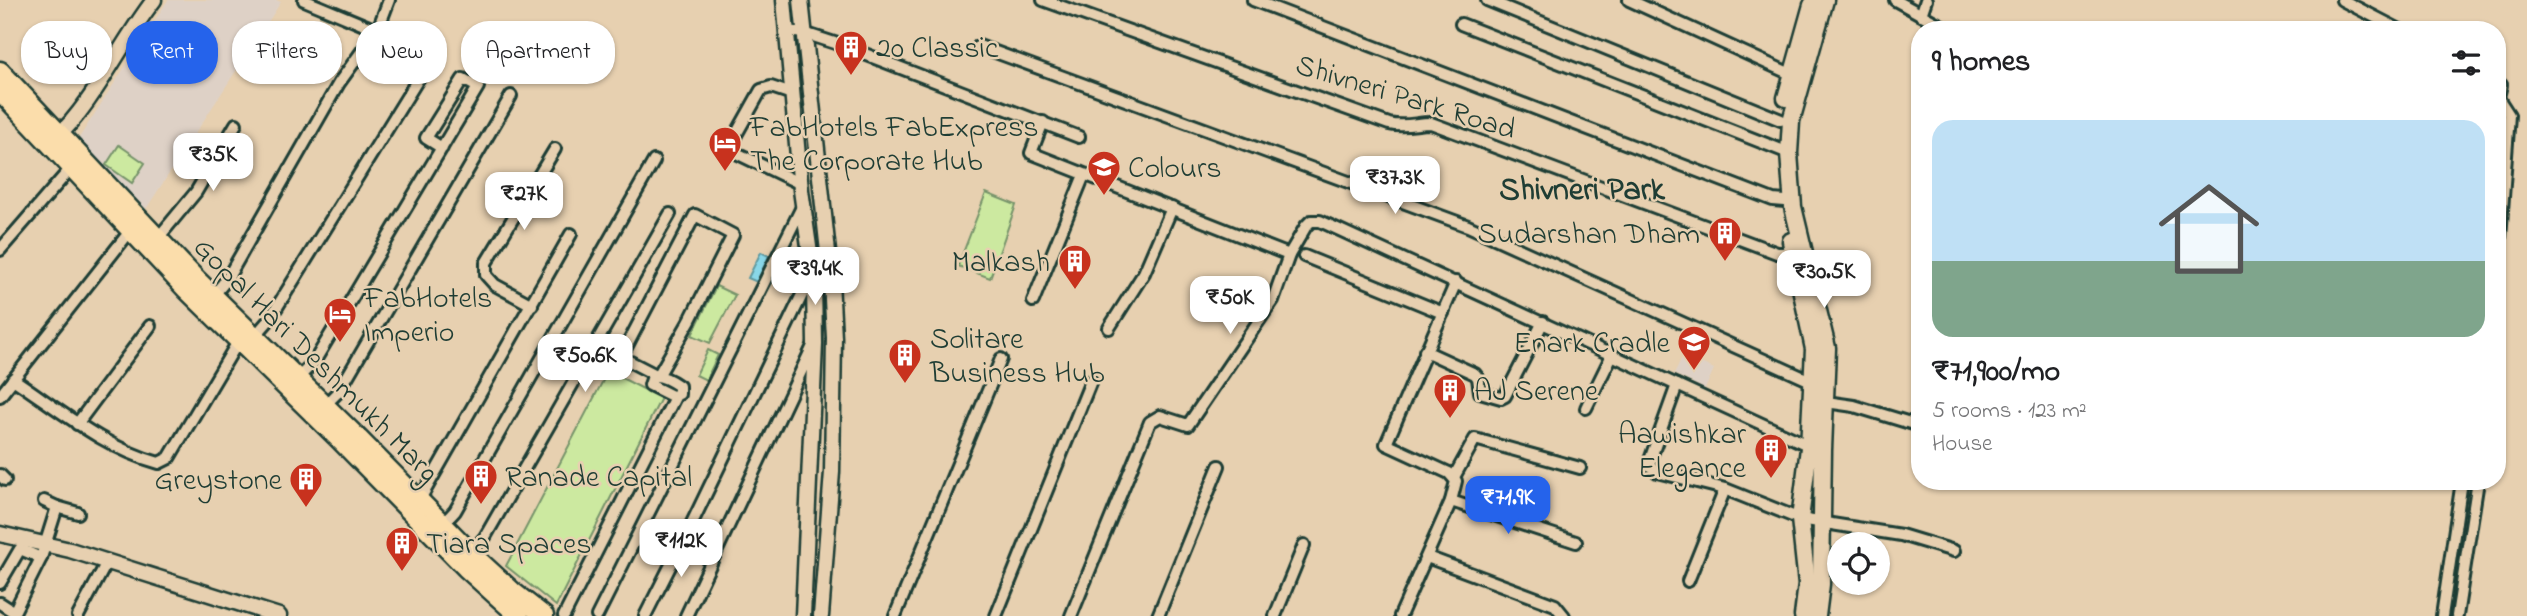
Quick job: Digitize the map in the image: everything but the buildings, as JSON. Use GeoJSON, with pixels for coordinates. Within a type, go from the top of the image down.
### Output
{"type":"FeatureCollection","features":[{"type":"Feature","properties":{"kind":"main road"},"geometry":{"type":"LineString","coordinates":[[1803,616],[1807,584],[1800,519],[1826,402],[1827,348],[1793,207],[1781,120],[1813,0]]}},
{"type":"Feature","properties":{"kind":"main road"},"geometry":{"type":"LineString","coordinates":[[1817,616],[1821,584],[1822,521],[1816,449],[1814,349],[1793,253],[1785,201],[1784,151],[1825,0]]}},
{"type":"Feature","properties":{"kind":"main road","name":"Gopal Hari Deshmukh Marg"},"geometry":{"type":"LineString","coordinates":[[0,71],[56,139],[72,166],[186,289],[298,378],[471,553],[544,616]]}},
{"type":"Feature","properties":{"kind":"main road","name":"Gopal Hari Deshmukh Marg"},"geometry":{"type":"LineString","coordinates":[[0,91],[56,139],[158,239],[247,338],[485,587],[519,616]]}},
{"type":"Feature","properties":{"kind":"street"},"geometry":{"type":"LineString","coordinates":[[56,139],[78,113],[120,46],[154,0]]}},
{"type":"Feature","properties":{"kind":"street"},"geometry":{"type":"LineString","coordinates":[[304,0],[357,21]]}},
{"type":"Feature","properties":{"kind":"street"},"geometry":{"type":"LineString","coordinates":[[380,21],[388,0]]}},
{"type":"Feature","properties":{"kind":"street"},"geometry":{"type":"LineString","coordinates":[[784,0],[812,274],[815,344],[803,616]]}},
{"type":"Feature","properties":{"kind":"street"},"geometry":{"type":"LineString","coordinates":[[801,0],[831,280],[834,338],[832,472],[821,616]]}},
{"type":"Feature","properties":{"kind":"street","name":"Shivneri Park Road"},"geometry":{"type":"LineString","coordinates":[[1044,0],[1389,124],[1404,128],[1431,123],[1777,253],[1793,253]]}},
{"type":"Feature","properties":{"kind":"street"},"geometry":{"type":"LineString","coordinates":[[1253,0],[1773,200],[1785,201]]}},
{"type":"Feature","properties":{"kind":"street"},"geometry":{"type":"LineString","coordinates":[[1487,0],[1781,120]]}},
{"type":"Feature","properties":{"kind":"street"},"geometry":{"type":"LineString","coordinates":[[1629,0],[1793,75]]}},
{"type":"Feature","properties":{"kind":"street"},"geometry":{"type":"LineString","coordinates":[[1895,0],[1932,21]]}},
{"type":"Feature","properties":{"kind":"street"},"geometry":{"type":"LineString","coordinates":[[1921,15],[1926,0]]}},
{"type":"Feature","properties":{"kind":"street"},"geometry":{"type":"LineString","coordinates":[[2342,0],[2383,21]]}},
{"type":"Feature","properties":{"kind":"street"},"geometry":{"type":"LineString","coordinates":[[1461,24],[1784,151]]}},
{"type":"Feature","properties":{"kind":"street"},"geometry":{"type":"LineString","coordinates":[[786,31],[804,33],[894,64],[1079,137]]}},
{"type":"Feature","properties":{"kind":"street"},"geometry":{"type":"LineString","coordinates":[[979,46],[1468,226],[1813,382]]}},
{"type":"Feature","properties":{"kind":"street"},"geometry":{"type":"LineString","coordinates":[[212,296],[228,279],[339,83],[356,59]]}},
{"type":"Feature","properties":{"kind":"street"},"geometry":{"type":"LineString","coordinates":[[298,378],[314,362],[442,148],[478,87],[463,79],[426,138],[442,148]]}},
{"type":"Feature","properties":{"kind":"street"},"geometry":{"type":"LineString","coordinates":[[13,379],[77,424],[111,444],[159,463],[169,458],[247,338],[269,320],[415,84]]}},
{"type":"Feature","properties":{"kind":"street"},"geometry":{"type":"LineString","coordinates":[[792,94],[771,87],[761,90],[728,149],[801,184]]}},
{"type":"Feature","properties":{"kind":"street"},"geometry":{"type":"LineString","coordinates":[[325,405],[339,391],[511,96]]}},
{"type":"Feature","properties":{"kind":"street"},"geometry":{"type":"LineString","coordinates":[[2506,111],[2509,115],[2506,156]]}},
{"type":"Feature","properties":{"kind":"street"},"geometry":{"type":"LineString","coordinates":[[1043,122],[1031,153],[1289,255]]}},
{"type":"Feature","properties":{"kind":"street"},"geometry":{"type":"LineString","coordinates":[[158,239],[196,192],[236,124]]}},
{"type":"Feature","properties":{"kind":"street"},"geometry":{"type":"LineString","coordinates":[[532,305],[495,285],[486,275],[486,263],[555,149]]}},
{"type":"Feature","properties":{"kind":"street"},"geometry":{"type":"LineString","coordinates":[[442,524],[454,511],[654,161]]}},
{"type":"Feature","properties":{"kind":"street"},"geometry":{"type":"LineString","coordinates":[[0,250],[72,166]]}},
{"type":"Feature","properties":{"kind":"street"},"geometry":{"type":"LineString","coordinates":[[1033,301],[1084,175]]}},
{"type":"Feature","properties":{"kind":"street"},"geometry":{"type":"LineString","coordinates":[[597,616],[803,205]]}},
{"type":"Feature","properties":{"kind":"street"},"geometry":{"type":"LineString","coordinates":[[1109,328],[1144,273],[1172,208]]}},
{"type":"Feature","properties":{"kind":"street"},"geometry":{"type":"LineString","coordinates":[[471,553],[485,537],[670,214]]}},
{"type":"Feature","properties":{"kind":"street"},"geometry":{"type":"LineString","coordinates":[[564,616],[680,390],[679,386],[658,376],[621,357],[695,215],[733,235],[658,376]]}},
{"type":"Feature","properties":{"kind":"street"},"geometry":{"type":"LineString","coordinates":[[1071,616],[1150,422],[1160,416],[1188,425],[1273,300],[1289,255],[1311,221],[1321,221],[1816,449]]}},
{"type":"Feature","properties":{"kind":"street"},"geometry":{"type":"LineString","coordinates":[[0,396],[131,230]]}},
{"type":"Feature","properties":{"kind":"street"},"geometry":{"type":"LineString","coordinates":[[419,501],[571,234]]}},
{"type":"Feature","properties":{"kind":"street"},"geometry":{"type":"LineString","coordinates":[[1304,256],[1443,313]]}},
{"type":"Feature","properties":{"kind":"street"},"geometry":{"type":"LineString","coordinates":[[645,616],[812,274]]}},
{"type":"Feature","properties":{"kind":"street"},"geometry":{"type":"LineString","coordinates":[[1454,477],[1386,444],[1456,282]]}},
{"type":"Feature","properties":{"kind":"street"},"geometry":{"type":"LineString","coordinates":[[1425,351],[1475,374],[1480,392],[1501,398],[1505,396],[1543,322]]}},
{"type":"Feature","properties":{"kind":"street"},"geometry":{"type":"LineString","coordinates":[[77,424],[150,326]]}},
{"type":"Feature","properties":{"kind":"street"},"geometry":{"type":"LineString","coordinates":[[686,616],[815,344]]}},
{"type":"Feature","properties":{"kind":"street"},"geometry":{"type":"LineString","coordinates":[[1586,408],[1612,355]]}},
{"type":"Feature","properties":{"kind":"street"},"geometry":{"type":"LineString","coordinates":[[895,616],[1001,359]]}},
{"type":"Feature","properties":{"kind":"street"},"geometry":{"type":"LineString","coordinates":[[996,616],[1091,381]]}},
{"type":"Feature","properties":{"kind":"street"},"geometry":{"type":"LineString","coordinates":[[1677,385],[1650,460],[1650,466],[1657,472],[1725,489],[1800,519],[1901,535],[1954,551]]}},
{"type":"Feature","properties":{"kind":"street"},"geometry":{"type":"LineString","coordinates":[[1826,402],[1854,406],[1911,423]]}},
{"type":"Feature","properties":{"kind":"street"},"geometry":{"type":"LineString","coordinates":[[1400,616],[1451,501],[1456,486],[1454,477],[1475,439],[1580,468]]}},
{"type":"Feature","properties":{"kind":"street"},"geometry":{"type":"LineString","coordinates":[[1158,616],[1219,466]]}},
{"type":"Feature","properties":{"kind":"street"},"geometry":{"type":"LineString","coordinates":[[1688,581],[1725,489]]}},
{"type":"Feature","properties":{"kind":"street"},"geometry":{"type":"LineString","coordinates":[[2442,616],[2461,490]]}},
{"type":"Feature","properties":{"kind":"street"},"geometry":{"type":"LineString","coordinates":[[2457,616],[2477,490]]}},
{"type":"Feature","properties":{"kind":"street"},"geometry":{"type":"LineString","coordinates":[[44,501],[78,513]]}},
{"type":"Feature","properties":{"kind":"street"},"geometry":{"type":"LineString","coordinates":[[1451,501],[1576,542]]}},
{"type":"Feature","properties":{"kind":"street"},"geometry":{"type":"LineString","coordinates":[[0,603],[14,612],[41,558],[57,507]]}},
{"type":"Feature","properties":{"kind":"street"},"geometry":{"type":"LineString","coordinates":[[0,534],[45,543],[274,615]]}},
{"type":"Feature","properties":{"kind":"street"},"geometry":{"type":"LineString","coordinates":[[1275,616],[1304,545]]}},
{"type":"Feature","properties":{"kind":"street"},"geometry":{"type":"LineString","coordinates":[[0,583],[20,549],[41,558]]}},
{"type":"Feature","properties":{"kind":"street"},"geometry":{"type":"LineString","coordinates":[[1427,557],[1555,605],[1564,616]]}},
{"type":"Feature","properties":{"kind":"street"},"geometry":{"type":"LineString","coordinates":[[81,615],[107,562]]}},
{"type":"Feature","properties":{"kind":"shaded area"},"geometry":{"type":"Polygon","coordinates":[[[168,0],[281,2],[269,21],[232,21],[232,77],[146,209],[77,141],[126,65],[126,84],[218,84],[218,21],[154,21],[168,0]]]}},
{"type":"Feature","properties":{"kind":"shaded area","name":"Enark Cradle"},"geometry":{"type":"Polygon","coordinates":[[[1683,355],[1714,369],[1705,389],[1674,374],[1683,355]]]}},
{"type":"Feature","properties":{"kind":"green space"},"geometry":{"type":"Polygon","coordinates":[[[119,145],[145,163],[132,183],[106,165],[119,145]]]}},
{"type":"Feature","properties":{"kind":"green space"},"geometry":{"type":"Polygon","coordinates":[[[986,193],[1016,205],[990,278],[958,266],[986,193]]]}},
{"type":"Feature","properties":{"kind":"green space"},"geometry":{"type":"Polygon","coordinates":[[[716,286],[735,295],[710,343],[692,335],[716,286]]]}},
{"type":"Feature","properties":{"kind":"green space"},"geometry":{"type":"Polygon","coordinates":[[[708,350],[718,355],[706,380],[696,375],[708,350]]]}},
{"type":"Feature","properties":{"kind":"green space"},"geometry":{"type":"Polygon","coordinates":[[[608,371],[661,398],[556,606],[506,566],[608,371]]]}},
{"type":"Feature","properties":{"kind":"water"},"geometry":{"type":"Polygon","coordinates":[[[761,252],[769,256],[757,282],[748,278],[761,252]]]}},
{"type":"Feature","properties":{"kind":"place","name":"20 Classic"},"geometry":{"type":"Point","coordinates":[851,77]}},
{"type":"Feature","properties":{"kind":"place","name":"FabHotels FabExpress The Corporate Hub"},"geometry":{"type":"Point","coordinates":[725,173]}},
{"type":"Feature","properties":{"kind":"place","name":"Colours"},"geometry":{"type":"Point","coordinates":[1104,197]}},
{"type":"Feature","properties":{"kind":"place","name":"Sudarshan Dham"},"geometry":{"type":"Point","coordinates":[1725,263]}},
{"type":"Feature","properties":{"kind":"place","name":"Malkash"},"geometry":{"type":"Point","coordinates":[1075,291]}},
{"type":"Feature","properties":{"kind":"place","name":"FabHotels Imperio"},"geometry":{"type":"Point","coordinates":[340,344]}},
{"type":"Feature","properties":{"kind":"place","name":"Enark Cradle"},"geometry":{"type":"Point","coordinates":[1694,372]}},
{"type":"Feature","properties":{"kind":"place","name":"Solitare Business Hub"},"geometry":{"type":"Point","coordinates":[905,385]}},
{"type":"Feature","properties":{"kind":"place","name":"AJ Serene"},"geometry":{"type":"Point","coordinates":[1450,420]}},
{"type":"Feature","properties":{"kind":"place","name":"Aawishkar Elegance"},"geometry":{"type":"Point","coordinates":[1771,480]}},
{"type":"Feature","properties":{"kind":"place","name":"Ranade Capital"},"geometry":{"type":"Point","coordinates":[481,506]}},
{"type":"Feature","properties":{"kind":"place","name":"Greystone"},"geometry":{"type":"Point","coordinates":[306,509]}},
{"type":"Feature","properties":{"kind":"place","name":"Tiara Spaces"},"geometry":{"type":"Point","coordinates":[402,573]}},
{"type":"Feature","properties":{"kind":"district","name":"Shivneri Park"},"geometry":{"type":"Point","coordinates":[1582,188]}}]}
